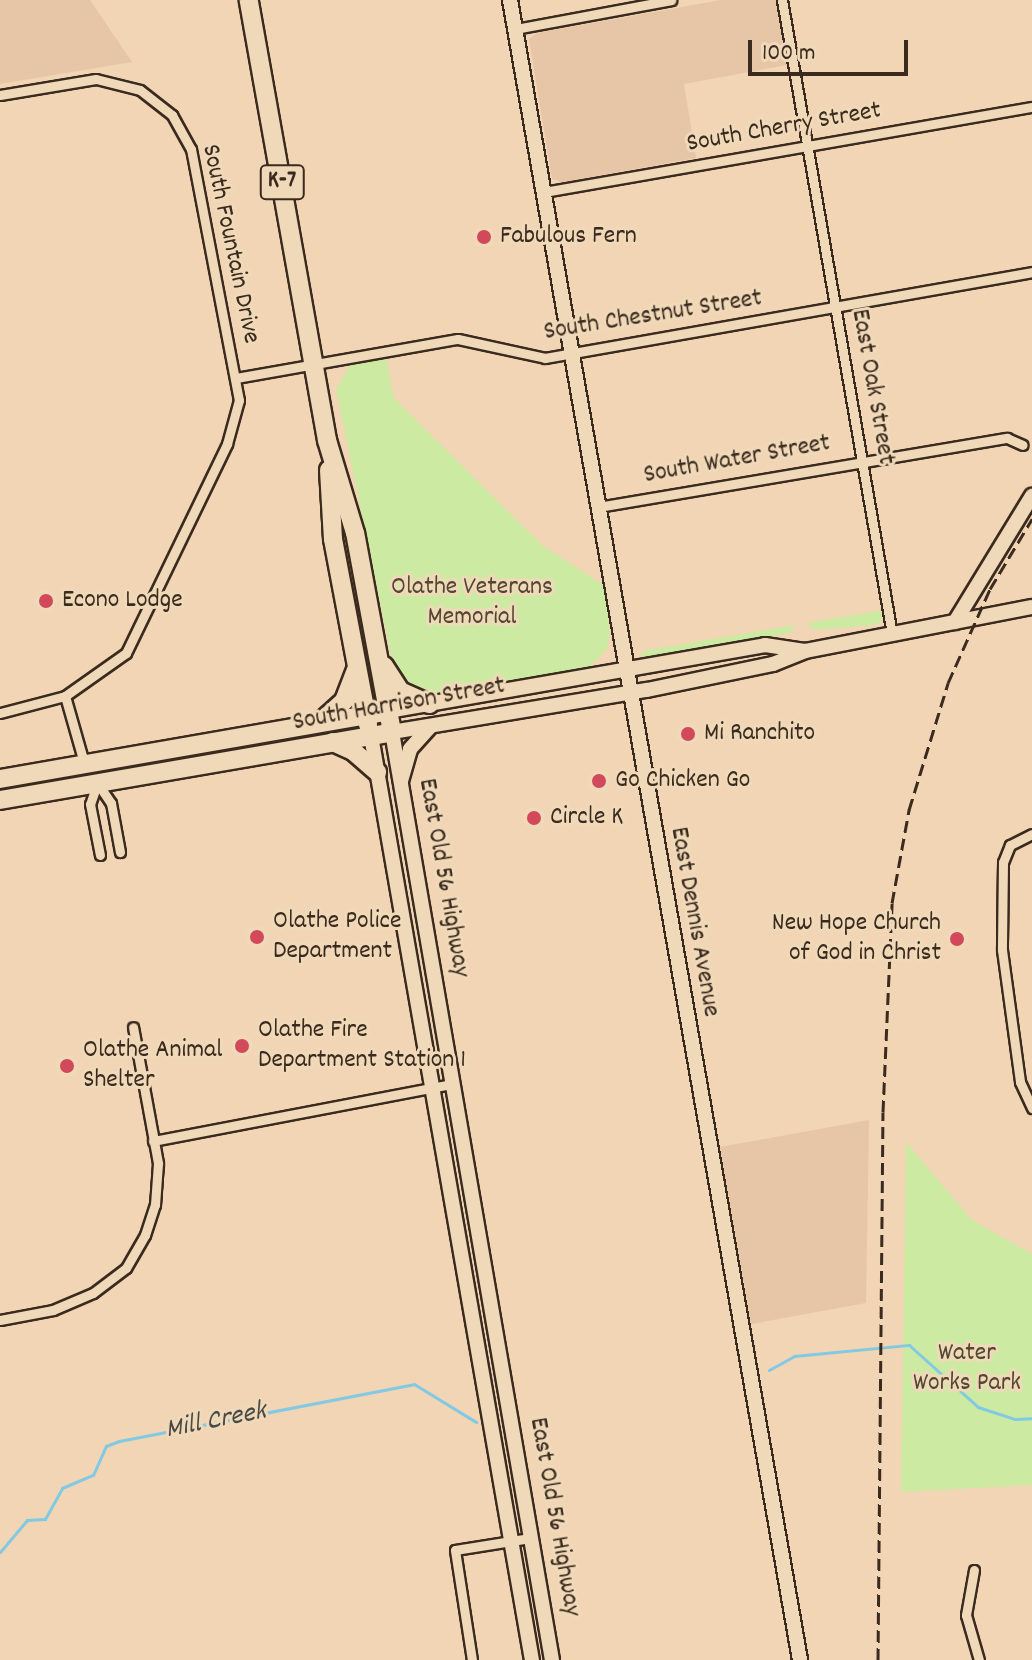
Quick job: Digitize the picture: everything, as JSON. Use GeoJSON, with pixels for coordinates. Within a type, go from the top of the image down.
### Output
{"type":"FeatureCollection","features":[{"type":"Feature","properties":{"kind":"highway","name":"K-7"},"geometry":{"type":"LineString","coordinates":[[249,0],[314,363]]}},
{"type":"Feature","properties":{"kind":"highway","name":"East Old 56 Highway"},"geometry":{"type":"LineString","coordinates":[[314,363],[327,440],[333,539],[371,736]]}},
{"type":"Feature","properties":{"kind":"highway","name":"East Old 56 Highway"},"geometry":{"type":"LineString","coordinates":[[327,440],[355,533],[392,732]]}},
{"type":"Feature","properties":{"kind":"highway"},"geometry":{"type":"LineString","coordinates":[[377,654],[400,691],[429,704]]}},
{"type":"Feature","properties":{"kind":"highway"},"geometry":{"type":"LineString","coordinates":[[320,723],[344,701],[357,667]]}},
{"type":"Feature","properties":{"kind":"highway","name":"South Harrison Street"},"geometry":{"type":"LineString","coordinates":[[0,779],[388,711]]}},
{"type":"Feature","properties":{"kind":"highway","name":"South Harrison Street"},"geometry":{"type":"LineString","coordinates":[[0,800],[392,732]]}},
{"type":"Feature","properties":{"kind":"highway"},"geometry":{"type":"LineString","coordinates":[[333,742],[353,751],[377,772]]}},
{"type":"Feature","properties":{"kind":"main road","name":"East Dennis Avenue"},"geometry":{"type":"LineString","coordinates":[[510,0],[800,1660]]}},
{"type":"Feature","properties":{"kind":"main road"},"geometry":{"type":"LineString","coordinates":[[955,622],[1032,496]]}},
{"type":"Feature","properties":{"kind":"main road","name":"South Harrison Street"},"geometry":{"type":"LineString","coordinates":[[392,732],[630,693],[773,664],[805,651],[1032,607]]}},
{"type":"Feature","properties":{"kind":"main road","name":"South Harrison Street"},"geometry":{"type":"LineString","coordinates":[[388,711],[765,645],[805,651]]}},
{"type":"Feature","properties":{"kind":"main road"},"geometry":{"type":"LineString","coordinates":[[401,785],[410,749],[432,725]]}},
{"type":"Feature","properties":{"kind":"main road","name":"East Old 56 Highway"},"geometry":{"type":"LineString","coordinates":[[392,732],[552,1660]]}},
{"type":"Feature","properties":{"kind":"main road","name":"East Old 56 Highway"},"geometry":{"type":"LineString","coordinates":[[371,736],[532,1660]]}},
{"type":"Feature","properties":{"kind":"street"},"geometry":{"type":"LineString","coordinates":[[515,29],[671,0]]}},
{"type":"Feature","properties":{"kind":"street","name":"East Oak Street"},"geometry":{"type":"LineString","coordinates":[[782,0],[892,634]]}},
{"type":"Feature","properties":{"kind":"street","name":"South Fountain Drive"},"geometry":{"type":"LineString","coordinates":[[0,95],[96,79],[140,90],[172,115],[191,149],[236,378],[236,421],[184,537],[126,653],[65,696]]}},
{"type":"Feature","properties":{"kind":"street","name":"South Cherry Street"},"geometry":{"type":"LineString","coordinates":[[544,192],[1032,107]]}},
{"type":"Feature","properties":{"kind":"street","name":"South Chestnut Street"},"geometry":{"type":"LineString","coordinates":[[236,378],[458,339],[529,357],[571,354],[1032,272]]}},
{"type":"Feature","properties":{"kind":"street","name":"South Water Street"},"geometry":{"type":"LineString","coordinates":[[598,507],[1007,438],[1023,445]]}},
{"type":"Feature","properties":{"kind":"street"},"geometry":{"type":"LineString","coordinates":[[0,713],[65,696],[84,764],[111,803],[120,852]]}},
{"type":"Feature","properties":{"kind":"street"},"geometry":{"type":"LineString","coordinates":[[97,784],[90,804],[100,855]]}},
{"type":"Feature","properties":{"kind":"street"},"geometry":{"type":"LineString","coordinates":[[1032,834],[1010,845],[1006,854],[1002,976],[1020,1082],[1032,1108]]}},
{"type":"Feature","properties":{"kind":"street"},"geometry":{"type":"LineString","coordinates":[[0,1320],[74,1303],[126,1268],[155,1205],[158,1163],[133,1027]]}},
{"type":"Feature","properties":{"kind":"street"},"geometry":{"type":"LineString","coordinates":[[153,1141],[452,1084]]}},
{"type":"Feature","properties":{"kind":"street"},"geometry":{"type":"LineString","coordinates":[[472,1660],[455,1550],[530,1538]]}},
{"type":"Feature","properties":{"kind":"street"},"geometry":{"type":"LineString","coordinates":[[974,1570],[966,1615],[979,1660]]}},
{"type":"Feature","properties":{"kind":"shaded area"},"geometry":{"type":"Polygon","coordinates":[[[0,0],[90,0],[132,62],[0,84],[0,0]]]}},
{"type":"Feature","properties":{"kind":"shaded area"},"geometry":{"type":"Polygon","coordinates":[[[721,0],[776,0],[787,65],[684,84],[696,158],[562,182],[552,179],[529,39],[537,33],[721,0]]]}},
{"type":"Feature","properties":{"kind":"shaded area"},"geometry":{"type":"Polygon","coordinates":[[[869,1120],[866,1303],[751,1324],[720,1147],[869,1120]]]}},
{"type":"Feature","properties":{"kind":"green space","name":"Olathe Veterans Memorial"},"geometry":{"type":"Polygon","coordinates":[[[386,356],[394,398],[542,545],[605,586],[610,633],[607,649],[584,672],[429,701],[414,696],[395,674],[336,390],[349,366],[386,356]]]}},
{"type":"Feature","properties":{"kind":"green space"},"geometry":{"type":"Polygon","coordinates":[[[884,610],[881,622],[873,625],[814,630],[807,623],[884,610]]]}},
{"type":"Feature","properties":{"kind":"green space"},"geometry":{"type":"Polygon","coordinates":[[[795,625],[790,633],[642,658],[642,651],[795,625]]]}},
{"type":"Feature","properties":{"kind":"green space","name":"Water Works Park"},"geometry":{"type":"Polygon","coordinates":[[[906,1142],[972,1220],[1032,1254],[1032,1485],[901,1492],[906,1142]]]}},
{"type":"Feature","properties":{"kind":"waterway","name":"Mill Creek"},"geometry":{"type":"LineString","coordinates":[[769,1370],[794,1356],[909,1345],[978,1407],[1015,1419],[1032,1418]]}},
{"type":"Feature","properties":{"kind":"waterway","name":"Mill Creek"},"geometry":{"type":"LineString","coordinates":[[0,1552],[27,1520],[45,1519],[62,1488],[93,1475],[106,1446],[119,1441],[414,1384],[476,1422]]}},
{"type":"Feature","properties":{"kind":"railway"},"geometry":{"type":"LineString","coordinates":[[878,1660],[883,1112],[892,903],[909,810],[948,683],[990,589],[1032,519]]}},
{"type":"Feature","properties":{"kind":"place","name":"Fabulous Fern"},"geometry":{"type":"Point","coordinates":[484,237]}},
{"type":"Feature","properties":{"kind":"place","name":"Econo Lodge"},"geometry":{"type":"Point","coordinates":[46,601]}},
{"type":"Feature","properties":{"kind":"place","name":"Mi Ranchito"},"geometry":{"type":"Point","coordinates":[688,734]}},
{"type":"Feature","properties":{"kind":"place","name":"Go Chicken Go"},"geometry":{"type":"Point","coordinates":[599,781]}},
{"type":"Feature","properties":{"kind":"place","name":"Circle K"},"geometry":{"type":"Point","coordinates":[534,818]}},
{"type":"Feature","properties":{"kind":"place","name":"Olathe Police Department"},"geometry":{"type":"Point","coordinates":[257,937]}},
{"type":"Feature","properties":{"kind":"place","name":"New Hope Church of God in Christ"},"geometry":{"type":"Point","coordinates":[957,939]}},
{"type":"Feature","properties":{"kind":"place","name":"Olathe Fire Department Station 1"},"geometry":{"type":"Point","coordinates":[242,1046]}},
{"type":"Feature","properties":{"kind":"place","name":"Olathe Animal Shelter"},"geometry":{"type":"Point","coordinates":[67,1066]}}]}
